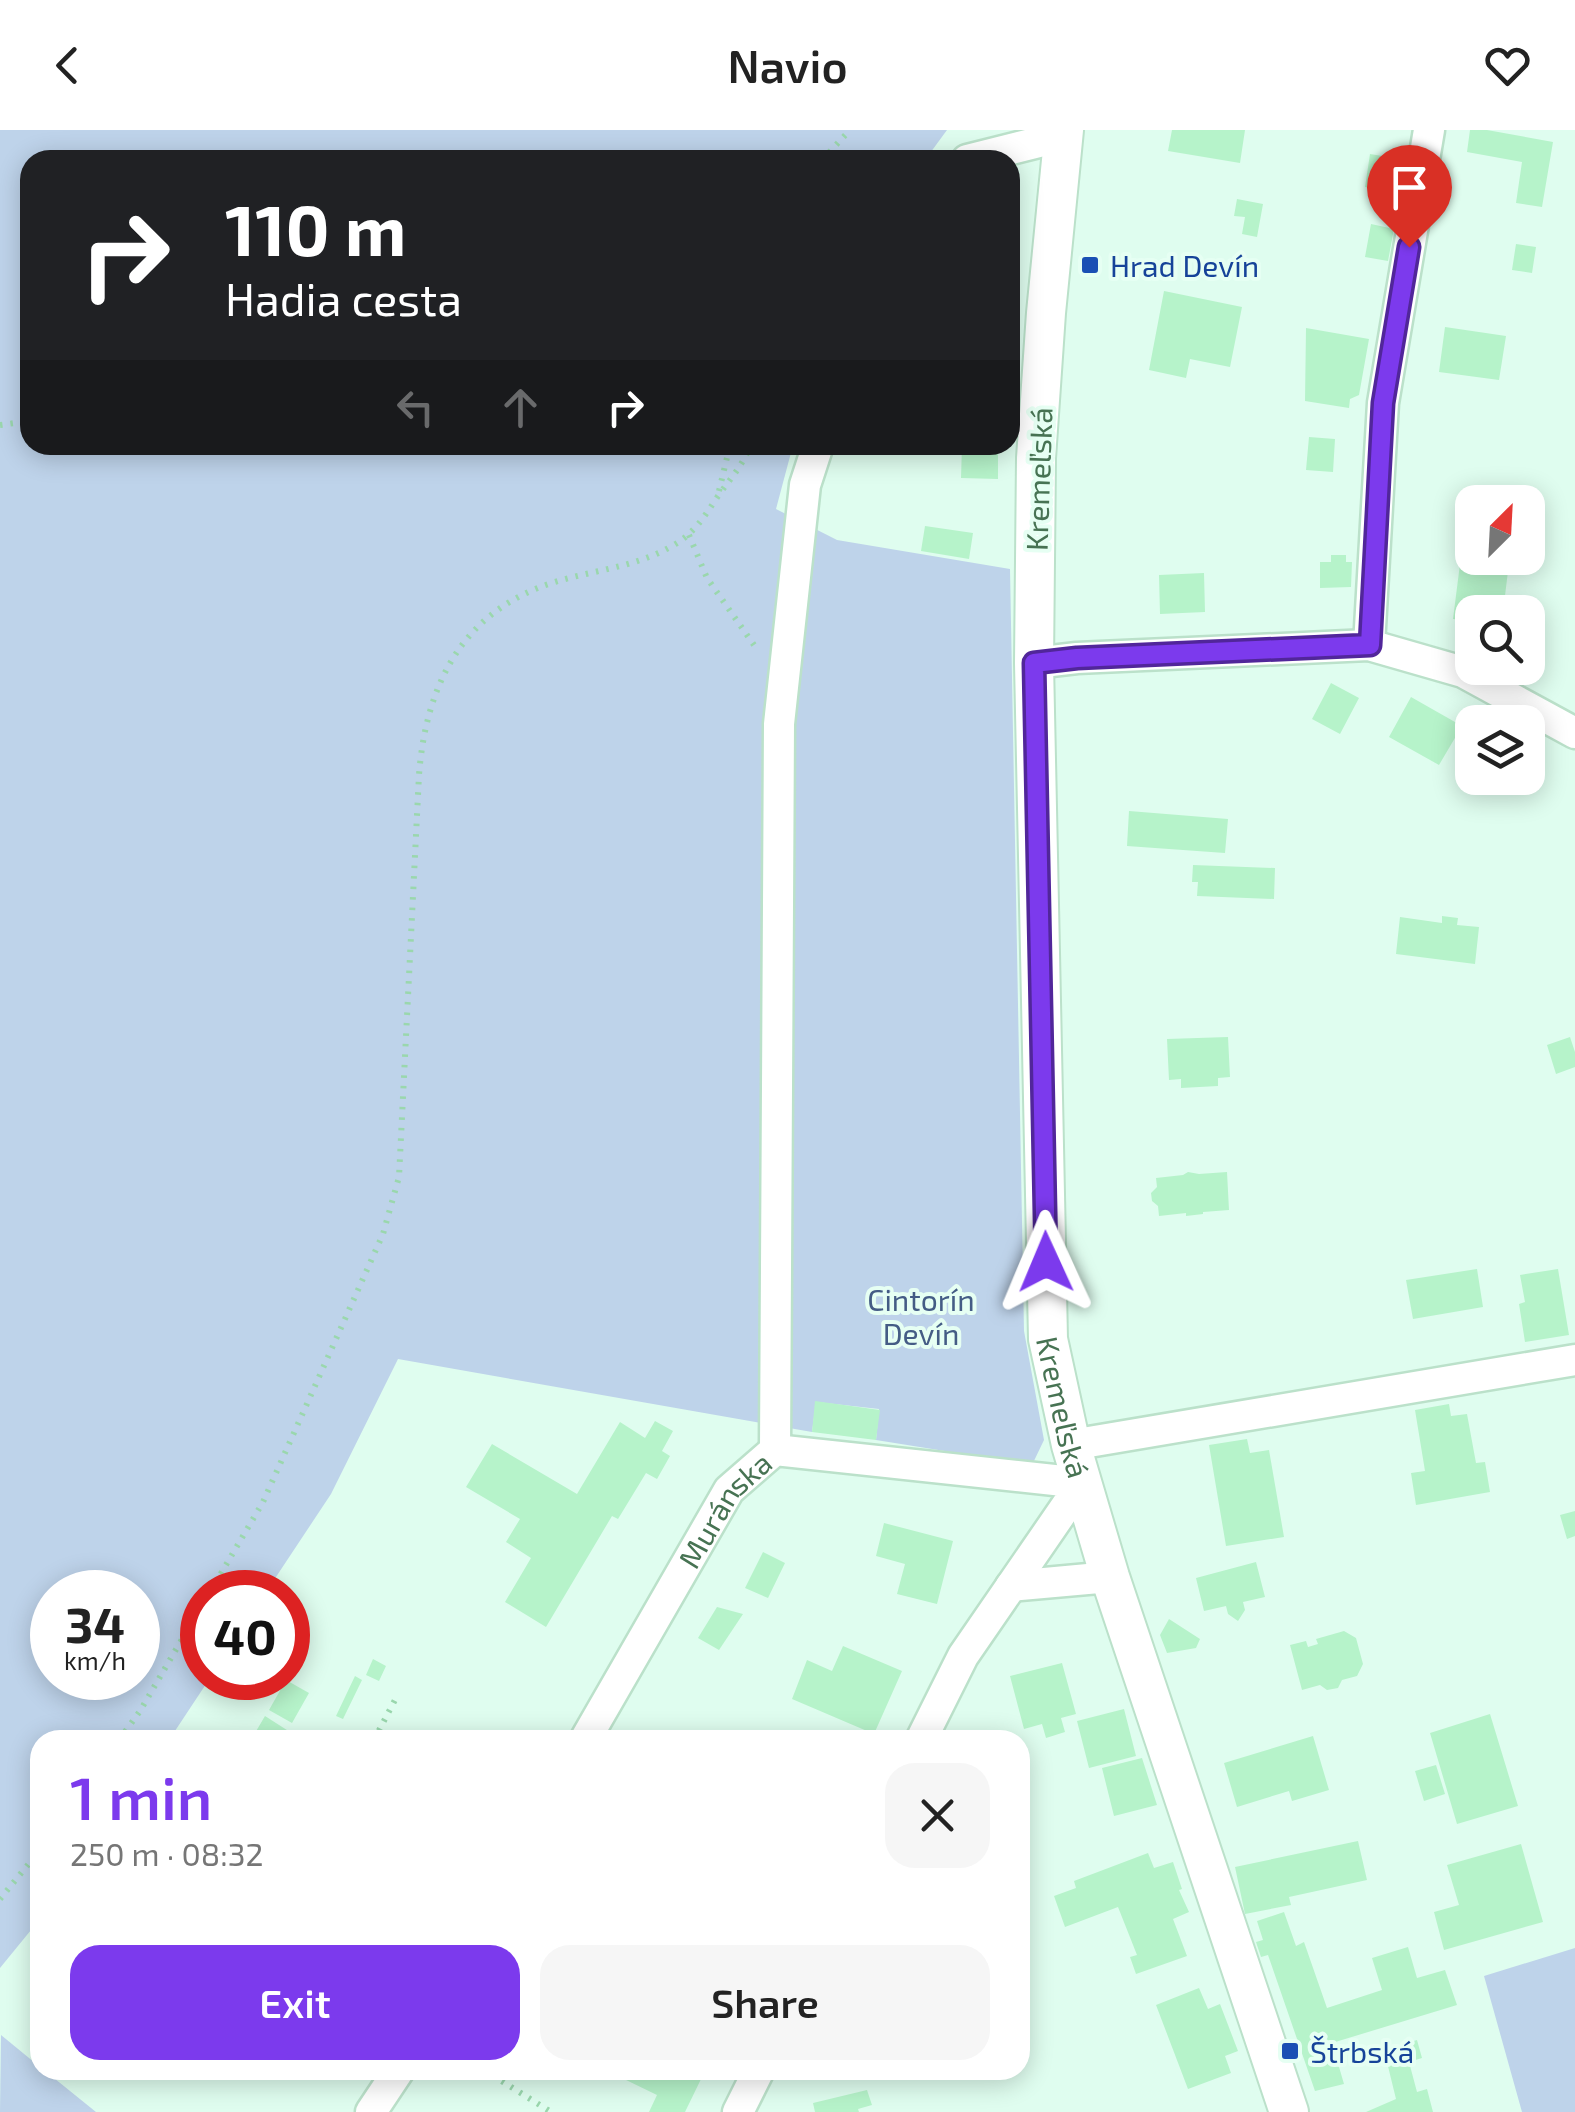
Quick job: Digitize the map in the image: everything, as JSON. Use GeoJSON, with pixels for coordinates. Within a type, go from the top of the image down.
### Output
{"type":"FeatureCollection","features":[{"type":"Feature","properties":{"kind":"street"},"geometry":{"type":"LineString","coordinates":[[1370,645],[1383,403],[1429,130]]}},
{"type":"Feature","properties":{"kind":"street"},"geometry":{"type":"LineString","coordinates":[[1003,150],[1063,133]]}},
{"type":"Feature","properties":{"kind":"street","name":"Kremeľská"},"geometry":{"type":"LineString","coordinates":[[1063,133],[1036,458],[1034,663],[1048,1340],[1071,1445],[1110,1576],[1289,2112]]}},
{"type":"Feature","properties":{"kind":"street"},"geometry":{"type":"LineString","coordinates":[[776,1450],[779,743],[806,485],[815,455]]}},
{"type":"Feature","properties":{"kind":"street"},"geometry":{"type":"LineString","coordinates":[[1034,663],[1370,645],[1463,672],[1575,733]]}},
{"type":"Feature","properties":{"kind":"street"},"geometry":{"type":"LineString","coordinates":[[1071,1445],[1575,1360]]}},
{"type":"Feature","properties":{"kind":"street","name":"Muránska"},"geometry":{"type":"LineString","coordinates":[[591,1730],[729,1490],[776,1450],[1082,1484]]}},
{"type":"Feature","properties":{"kind":"street"},"geometry":{"type":"LineString","coordinates":[[927,1730],[963,1656],[1082,1484]]}},
{"type":"Feature","properties":{"kind":"street"},"geometry":{"type":"LineString","coordinates":[[1011,1586],[1110,1576]]}},
{"type":"Feature","properties":{"kind":"street"},"geometry":{"type":"LineString","coordinates":[[371,2112],[392,2080]]}},
{"type":"Feature","properties":{"kind":"street"},"geometry":{"type":"LineString","coordinates":[[738,2112],[753,2080]]}},
{"type":"Feature","properties":{"kind":"path"},"geometry":{"type":"LineString","coordinates":[[831,150],[850,130]]}},
{"type":"Feature","properties":{"kind":"path"},"geometry":{"type":"LineString","coordinates":[[718,497],[728,455]]}},
{"type":"Feature","properties":{"kind":"path"},"geometry":{"type":"LineString","coordinates":[[223,1570],[263,1502],[383,1234],[399,1178],[422,746],[436,689],[463,643],[516,598],[559,581],[644,559],[689,535],[705,518],[747,455]]}},
{"type":"Feature","properties":{"kind":"path"},"geometry":{"type":"LineString","coordinates":[[689,535],[707,578],[783,686]]}},
{"type":"Feature","properties":{"kind":"path"},"geometry":{"type":"LineString","coordinates":[[126,1730],[180,1643]]}},
{"type":"Feature","properties":{"kind":"path"},"geometry":{"type":"LineString","coordinates":[[379,1730],[396,1696]]}},
{"type":"Feature","properties":{"kind":"path"},"geometry":{"type":"LineString","coordinates":[[0,1898],[30,1862]]}},
{"type":"Feature","properties":{"kind":"path"},"geometry":{"type":"LineString","coordinates":[[500,2080],[550,2112]]}},
{"type":"Feature","properties":{"kind":"green space","name":"Cintorín Devín"},"geometry":{"type":"Polygon","coordinates":[[[0,130],[947,130],[932,150],[20,150],[20,455],[790,455],[776,509],[837,540],[1010,569],[1024,1331],[1044,1440],[1032,1465],[876,1440],[879,1409],[816,1402],[812,1432],[398,1359],[331,1494],[281,1570],[180,1570],[180,1700],[195,1700],[176,1730],[30,1730],[30,1931],[0,1968],[0,130]]]}},
{"type":"Feature","properties":{"kind":"green space"},"geometry":{"type":"Polygon","coordinates":[[[1575,1948],[1575,2112],[1522,2112],[1484,1976],[1575,1948]]]}},
{"type":"Feature","properties":{"kind":"green space"},"geometry":{"type":"Polygon","coordinates":[[[1,2035],[30,2059],[30,2080],[56,2080],[96,2112],[0,2112],[1,2035]]]}},
{"type":"Feature","properties":{"kind":"building"},"geometry":{"type":"Polygon","coordinates":[[[1172,130],[1245,130],[1240,163],[1168,151],[1172,130]]]}},
{"type":"Feature","properties":{"kind":"building"},"geometry":{"type":"Polygon","coordinates":[[[1470,130],[1553,142],[1542,207],[1516,203],[1522,162],[1467,152],[1470,130]]]}},
{"type":"Feature","properties":{"kind":"building"},"geometry":{"type":"Polygon","coordinates":[[[1370,154],[1401,159],[1396,192],[1365,187],[1370,154]]]}},
{"type":"Feature","properties":{"kind":"building"},"geometry":{"type":"Polygon","coordinates":[[[1237,199],[1263,204],[1257,237],[1242,234],[1245,217],[1234,216],[1237,199]]]}},
{"type":"Feature","properties":{"kind":"building"},"geometry":{"type":"Polygon","coordinates":[[[1371,224],[1394,229],[1388,261],[1365,257],[1371,224]]]}},
{"type":"Feature","properties":{"kind":"building"},"geometry":{"type":"Polygon","coordinates":[[[1516,244],[1536,247],[1532,273],[1512,270],[1516,244]]]}},
{"type":"Feature","properties":{"kind":"building"},"geometry":{"type":"Polygon","coordinates":[[[1164,291],[1242,307],[1230,367],[1190,359],[1186,378],[1149,370],[1164,291]]]}},
{"type":"Feature","properties":{"kind":"building"},"geometry":{"type":"Polygon","coordinates":[[[1445,327],[1506,336],[1499,380],[1439,372],[1445,327]]]}},
{"type":"Feature","properties":{"kind":"building"},"geometry":{"type":"Polygon","coordinates":[[[1306,328],[1369,339],[1359,395],[1350,399],[1349,408],[1305,401],[1306,328]]]}},
{"type":"Feature","properties":{"kind":"building"},"geometry":{"type":"Polygon","coordinates":[[[1309,437],[1335,439],[1333,472],[1306,470],[1309,437]]]}},
{"type":"Feature","properties":{"kind":"building"},"geometry":{"type":"Polygon","coordinates":[[[962,455],[998,455],[998,479],[961,478],[962,455]]]}},
{"type":"Feature","properties":{"kind":"building"},"geometry":{"type":"Polygon","coordinates":[[[925,526],[973,533],[969,559],[921,551],[925,526]]]}},
{"type":"Feature","properties":{"kind":"building"},"geometry":{"type":"Polygon","coordinates":[[[1331,555],[1346,555],[1346,562],[1352,562],[1351,587],[1320,588],[1320,562],[1331,562],[1331,555]]]}},
{"type":"Feature","properties":{"kind":"building"},"geometry":{"type":"Polygon","coordinates":[[[1204,573],[1205,612],[1160,614],[1159,575],[1204,573]]]}},
{"type":"Feature","properties":{"kind":"building"},"geometry":{"type":"Polygon","coordinates":[[[1459,575],[1508,575],[1505,595],[1456,595],[1459,575]]]}},
{"type":"Feature","properties":{"kind":"building"},"geometry":{"type":"Polygon","coordinates":[[[1331,683],[1359,698],[1340,734],[1312,719],[1331,683]]]}},
{"type":"Feature","properties":{"kind":"building"},"geometry":{"type":"Polygon","coordinates":[[[1411,697],[1455,722],[1455,738],[1439,765],[1389,737],[1411,697]]]}},
{"type":"Feature","properties":{"kind":"building"},"geometry":{"type":"Polygon","coordinates":[[[1129,811],[1228,819],[1225,853],[1127,846],[1129,811]]]}},
{"type":"Feature","properties":{"kind":"building"},"geometry":{"type":"Polygon","coordinates":[[[1193,865],[1275,868],[1274,899],[1197,896],[1198,882],[1192,882],[1193,865]]]}},
{"type":"Feature","properties":{"kind":"building"},"geometry":{"type":"Polygon","coordinates":[[[1442,916],[1458,918],[1457,925],[1479,927],[1475,964],[1396,954],[1400,917],[1442,923],[1442,916]]]}},
{"type":"Feature","properties":{"kind":"building"},"geometry":{"type":"Polygon","coordinates":[[[1228,1037],[1230,1077],[1218,1078],[1218,1086],[1181,1088],[1181,1079],[1169,1080],[1167,1039],[1228,1037]]]}},
{"type":"Feature","properties":{"kind":"building"},"geometry":{"type":"Polygon","coordinates":[[[1570,1037],[1575,1067],[1556,1074],[1547,1045],[1570,1037]]]}},
{"type":"Feature","properties":{"kind":"building"},"geometry":{"type":"Polygon","coordinates":[[[1188,1172],[1227,1172],[1229,1210],[1159,1216],[1151,1193],[1157,1187],[1156,1178],[1188,1172]]]}},
{"type":"Feature","properties":{"kind":"building"},"geometry":{"type":"Polygon","coordinates":[[[1477,1269],[1483,1307],[1413,1319],[1406,1280],[1477,1269]]]}},
{"type":"Feature","properties":{"kind":"building"},"geometry":{"type":"Polygon","coordinates":[[[1558,1269],[1569,1335],[1525,1342],[1519,1304],[1525,1302],[1520,1275],[1558,1269]]]}},
{"type":"Feature","properties":{"kind":"building"},"geometry":{"type":"Polygon","coordinates":[[[815,1401],[880,1410],[876,1440],[812,1432],[815,1401]]]}},
{"type":"Feature","properties":{"kind":"building"},"geometry":{"type":"Polygon","coordinates":[[[1449,1404],[1451,1416],[1467,1414],[1476,1463],[1485,1462],[1490,1492],[1416,1505],[1411,1473],[1425,1471],[1415,1410],[1449,1404]]]}},
{"type":"Feature","properties":{"kind":"building"},"geometry":{"type":"Polygon","coordinates":[[[655,1421],[673,1431],[662,1451],[670,1456],[657,1479],[646,1473],[618,1519],[612,1516],[546,1627],[505,1602],[531,1558],[506,1542],[520,1519],[466,1487],[492,1444],[577,1494],[620,1422],[645,1438],[655,1421]]]}},
{"type":"Feature","properties":{"kind":"building"},"geometry":{"type":"Polygon","coordinates":[[[1247,1439],[1250,1453],[1269,1450],[1284,1537],[1226,1546],[1209,1445],[1247,1439]]]}},
{"type":"Feature","properties":{"kind":"building"},"geometry":{"type":"Polygon","coordinates":[[[1575,1511],[1575,1536],[1567,1539],[1560,1515],[1575,1511]]]}},
{"type":"Feature","properties":{"kind":"building"},"geometry":{"type":"Polygon","coordinates":[[[884,1523],[953,1541],[937,1604],[897,1594],[905,1564],[876,1556],[884,1523]]]}},
{"type":"Feature","properties":{"kind":"building"},"geometry":{"type":"Polygon","coordinates":[[[763,1552],[785,1563],[768,1598],[745,1588],[763,1552]]]}},
{"type":"Feature","properties":{"kind":"building"},"geometry":{"type":"Polygon","coordinates":[[[1256,1562],[1265,1597],[1243,1602],[1245,1610],[1238,1621],[1228,1614],[1226,1606],[1204,1611],[1196,1578],[1256,1562]]]}},
{"type":"Feature","properties":{"kind":"building"},"geometry":{"type":"Polygon","coordinates":[[[717,1607],[743,1614],[719,1650],[698,1638],[717,1607]]]}},
{"type":"Feature","properties":{"kind":"building"},"geometry":{"type":"Polygon","coordinates":[[[1169,1619],[1200,1639],[1196,1648],[1167,1653],[1160,1635],[1169,1619]]]}},
{"type":"Feature","properties":{"kind":"building"},"geometry":{"type":"Polygon","coordinates":[[[1344,1631],[1356,1638],[1363,1664],[1357,1676],[1342,1680],[1338,1688],[1327,1690],[1320,1685],[1302,1690],[1290,1645],[1306,1641],[1308,1647],[1318,1644],[1316,1639],[1344,1631]]]}},
{"type":"Feature","properties":{"kind":"building"},"geometry":{"type":"Polygon","coordinates":[[[843,1646],[902,1671],[876,1730],[865,1730],[792,1699],[807,1660],[832,1671],[843,1646]]]}},
{"type":"Feature","properties":{"kind":"building"},"geometry":{"type":"Polygon","coordinates":[[[373,1659],[386,1666],[379,1681],[366,1675],[373,1659]]]}},
{"type":"Feature","properties":{"kind":"building"},"geometry":{"type":"Polygon","coordinates":[[[1062,1663],[1076,1714],[1061,1718],[1065,1732],[1046,1738],[1042,1724],[1024,1729],[1010,1676],[1062,1663]]]}},
{"type":"Feature","properties":{"kind":"building"},"geometry":{"type":"Polygon","coordinates":[[[355,1676],[362,1680],[343,1719],[336,1716],[355,1676]]]}},
{"type":"Feature","properties":{"kind":"building"},"geometry":{"type":"Polygon","coordinates":[[[275,1700],[305,1700],[292,1723],[269,1710],[275,1700]]]}},
{"type":"Feature","properties":{"kind":"building"},"geometry":{"type":"Polygon","coordinates":[[[1124,1709],[1136,1756],[1089,1768],[1077,1721],[1124,1709]]]}},
{"type":"Feature","properties":{"kind":"building"},"geometry":{"type":"Polygon","coordinates":[[[1490,1714],[1518,1806],[1457,1824],[1430,1733],[1490,1714]]]}},
{"type":"Feature","properties":{"kind":"building"},"geometry":{"type":"Polygon","coordinates":[[[265,1716],[287,1730],[257,1730],[265,1716]]]}},
{"type":"Feature","properties":{"kind":"building"},"geometry":{"type":"Polygon","coordinates":[[[1313,1736],[1329,1790],[1292,1801],[1289,1791],[1237,1807],[1224,1763],[1313,1736]]]}},
{"type":"Feature","properties":{"kind":"building"},"geometry":{"type":"Polygon","coordinates":[[[1142,1758],[1157,1805],[1114,1816],[1102,1768],[1142,1758]]]}},
{"type":"Feature","properties":{"kind":"building"},"geometry":{"type":"Polygon","coordinates":[[[1436,1765],[1445,1794],[1424,1801],[1415,1771],[1436,1765]]]}},
{"type":"Feature","properties":{"kind":"building"},"geometry":{"type":"Polygon","coordinates":[[[1358,1841],[1367,1880],[1289,1897],[1291,1905],[1245,1914],[1235,1867],[1358,1841]]]}},
{"type":"Feature","properties":{"kind":"building"},"geometry":{"type":"Polygon","coordinates":[[[1521,1844],[1543,1922],[1444,1950],[1434,1912],[1459,1905],[1447,1865],[1521,1844]]]}},
{"type":"Feature","properties":{"kind":"building"},"geometry":{"type":"Polygon","coordinates":[[[1148,1853],[1154,1868],[1173,1862],[1189,1912],[1173,1919],[1187,1956],[1136,1974],[1130,1957],[1137,1955],[1118,1907],[1065,1927],[1054,1896],[1076,1888],[1074,1881],[1148,1853]]]}},
{"type":"Feature","properties":{"kind":"building"},"geometry":{"type":"Polygon","coordinates":[[[1284,1912],[1296,1946],[1304,1942],[1327,2008],[1382,1990],[1372,1958],[1408,1947],[1417,1978],[1445,1970],[1457,2005],[1332,2043],[1344,2084],[1315,2091],[1268,1955],[1261,1957],[1256,1942],[1263,1940],[1257,1921],[1284,1912]]]}},
{"type":"Feature","properties":{"kind":"building"},"geometry":{"type":"Polygon","coordinates":[[[1199,1988],[1208,2009],[1220,2004],[1238,2051],[1225,2056],[1231,2073],[1188,2089],[1156,2005],[1199,1988]]]}},
{"type":"Feature","properties":{"kind":"building"},"geometry":{"type":"Polygon","coordinates":[[[1417,2040],[1422,2058],[1409,2062],[1417,2092],[1427,2089],[1433,2112],[1366,2112],[1396,2099],[1384,2050],[1417,2040]]]}},
{"type":"Feature","properties":{"kind":"building"},"geometry":{"type":"Polygon","coordinates":[[[626,2080],[701,2080],[685,2112],[649,2112],[657,2095],[626,2080]]]}},
{"type":"Feature","properties":{"kind":"building"},"geometry":{"type":"Polygon","coordinates":[[[867,2090],[872,2105],[858,2109],[859,2112],[815,2112],[813,2103],[867,2090]]]}},
{"type":"Feature","properties":{"kind":"place","name":"Hrad Devín"},"geometry":{"type":"Point","coordinates":[1090,265]}},
{"type":"Feature","properties":{"kind":"place","name":"Štrbská"},"geometry":{"type":"Point","coordinates":[1290,2051]}},
{"type":"Feature","properties":{"kind":"route"},"geometry":{"type":"LineString","coordinates":[[1046,1262],[1034,663],[1370,645],[1383,403],[1409,247]]}}]}
